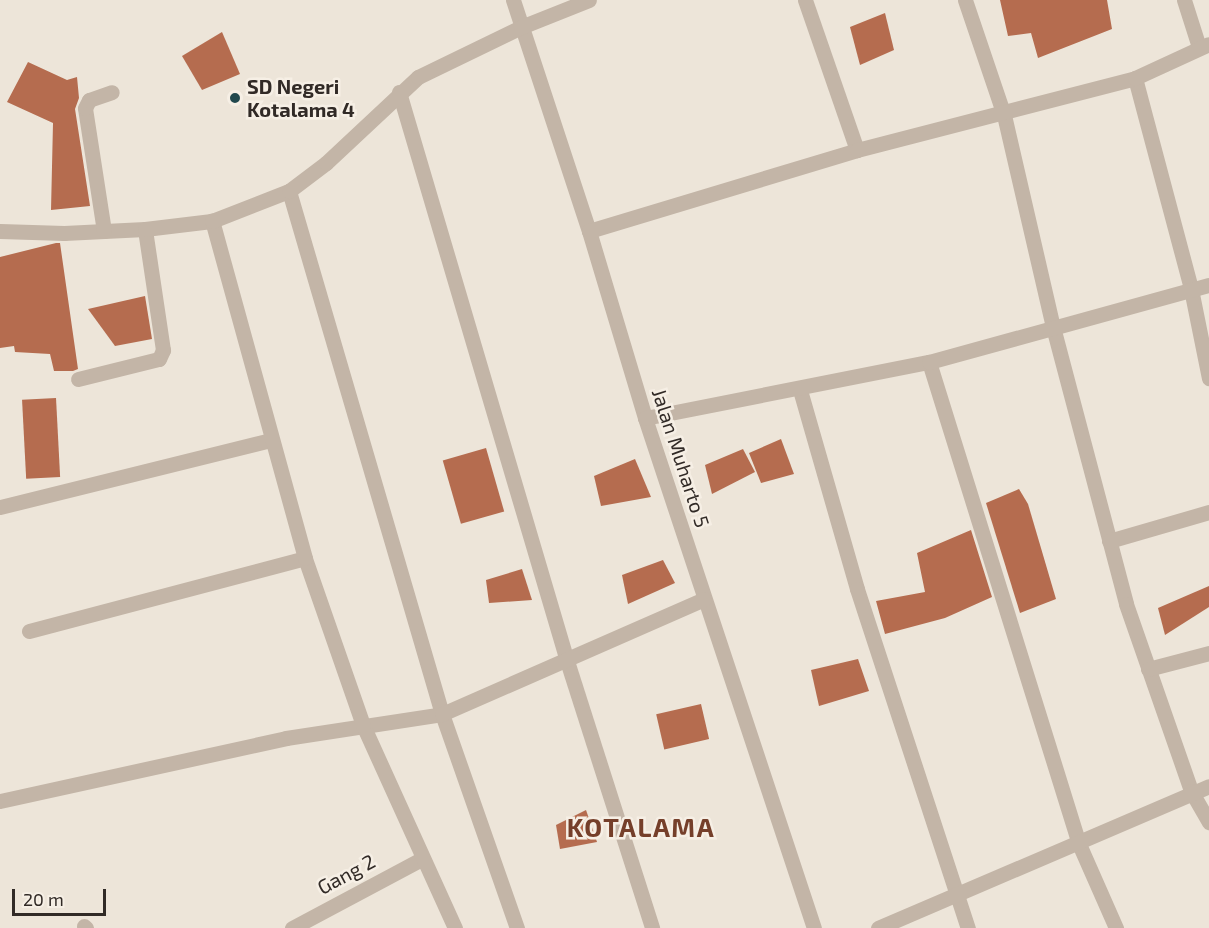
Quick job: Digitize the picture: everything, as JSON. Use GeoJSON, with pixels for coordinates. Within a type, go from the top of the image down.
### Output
{"type":"FeatureCollection","features":[{"type":"Feature","properties":{"kind":"street","name":"Jalan Muharto 5"},"geometry":{"type":"LineString","coordinates":[[513,0],[589,231],[645,418],[814,928]]}},
{"type":"Feature","properties":{"kind":"street"},"geometry":{"type":"LineString","coordinates":[[0,231],[104,231],[212,221],[289,190],[326,164],[399,92],[418,77],[520,27],[589,0]]}},
{"type":"Feature","properties":{"kind":"street"},"geometry":{"type":"LineString","coordinates":[[805,0],[857,150]]}},
{"type":"Feature","properties":{"kind":"street"},"geometry":{"type":"LineString","coordinates":[[965,0],[1004,115],[1053,327],[1109,541],[1148,669],[1191,791],[1209,822]]}},
{"type":"Feature","properties":{"kind":"street"},"geometry":{"type":"LineString","coordinates":[[589,231],[857,150],[1004,115],[1135,78],[1204,46],[1184,0]]}},
{"type":"Feature","properties":{"kind":"street"},"geometry":{"type":"LineString","coordinates":[[1135,78],[1191,289],[1209,378]]}},
{"type":"Feature","properties":{"kind":"street"},"geometry":{"type":"LineString","coordinates":[[399,92],[567,661],[652,928]]}},
{"type":"Feature","properties":{"kind":"street"},"geometry":{"type":"LineString","coordinates":[[104,231],[85,108],[89,100],[112,93]]}},
{"type":"Feature","properties":{"kind":"street"},"geometry":{"type":"LineString","coordinates":[[289,190],[442,714],[517,928]]}},
{"type":"Feature","properties":{"kind":"street"},"geometry":{"type":"LineString","coordinates":[[212,221],[305,558],[363,725],[455,928]]}},
{"type":"Feature","properties":{"kind":"street"},"geometry":{"type":"LineString","coordinates":[[78,380],[159,359],[163,350],[145,229]]}},
{"type":"Feature","properties":{"kind":"street"},"geometry":{"type":"LineString","coordinates":[[645,418],[800,390],[929,362],[1209,285]]}},
{"type":"Feature","properties":{"kind":"street"},"geometry":{"type":"LineString","coordinates":[[929,362],[1080,844],[1116,928]]}},
{"type":"Feature","properties":{"kind":"street"},"geometry":{"type":"LineString","coordinates":[[800,390],[856,589],[954,893],[968,928]]}},
{"type":"Feature","properties":{"kind":"street"},"geometry":{"type":"LineString","coordinates":[[0,507],[271,440]]}},
{"type":"Feature","properties":{"kind":"street"},"geometry":{"type":"LineString","coordinates":[[1109,541],[1209,512]]}},
{"type":"Feature","properties":{"kind":"street"},"geometry":{"type":"LineString","coordinates":[[29,632],[305,558]]}},
{"type":"Feature","properties":{"kind":"street"},"geometry":{"type":"LineString","coordinates":[[0,801],[286,738],[442,714],[704,599]]}},
{"type":"Feature","properties":{"kind":"street"},"geometry":{"type":"LineString","coordinates":[[1148,669],[1209,653]]}},
{"type":"Feature","properties":{"kind":"street"},"geometry":{"type":"LineString","coordinates":[[878,928],[954,893],[1080,844],[1191,791],[1209,786]]}},
{"type":"Feature","properties":{"kind":"street","name":"Gang 2"},"geometry":{"type":"LineString","coordinates":[[292,928],[422,859]]}},
{"type":"Feature","properties":{"kind":"building"},"geometry":{"type":"Polygon","coordinates":[[[1000,0],[1107,0],[1112,29],[1038,58],[1031,33],[1008,36],[1000,0]]]}},
{"type":"Feature","properties":{"kind":"building"},"geometry":{"type":"Polygon","coordinates":[[[885,13],[894,50],[860,65],[850,27],[885,13]]]}},
{"type":"Feature","properties":{"kind":"building"},"geometry":{"type":"Polygon","coordinates":[[[222,32],[240,74],[202,90],[182,56],[222,32]]]}},
{"type":"Feature","properties":{"kind":"building"},"geometry":{"type":"Polygon","coordinates":[[[28,62],[67,80],[77,77],[79,98],[75,109],[90,206],[51,210],[53,123],[7,102],[28,62]]]}},
{"type":"Feature","properties":{"kind":"building"},"geometry":{"type":"Polygon","coordinates":[[[60,243],[78,369],[73,371],[54,371],[50,354],[15,352],[14,346],[0,348],[0,257],[60,243]]]}},
{"type":"Feature","properties":{"kind":"building"},"geometry":{"type":"Polygon","coordinates":[[[145,296],[152,339],[115,346],[88,309],[145,296]]]}},
{"type":"Feature","properties":{"kind":"building"},"geometry":{"type":"Polygon","coordinates":[[[56,398],[60,477],[26,479],[22,400],[56,398]]]}},
{"type":"Feature","properties":{"kind":"building"},"geometry":{"type":"Polygon","coordinates":[[[781,439],[794,474],[761,483],[749,453],[781,439]]]}},
{"type":"Feature","properties":{"kind":"building"},"geometry":{"type":"Polygon","coordinates":[[[486,448],[504,511],[461,524],[443,460],[486,448]]]}},
{"type":"Feature","properties":{"kind":"building"},"geometry":{"type":"Polygon","coordinates":[[[743,449],[755,472],[712,494],[705,465],[743,449]]]}},
{"type":"Feature","properties":{"kind":"building"},"geometry":{"type":"Polygon","coordinates":[[[635,459],[651,497],[601,506],[594,476],[635,459]]]}},
{"type":"Feature","properties":{"kind":"building"},"geometry":{"type":"Polygon","coordinates":[[[1019,489],[1028,504],[1056,599],[1020,613],[986,503],[1019,489]]]}},
{"type":"Feature","properties":{"kind":"building"},"geometry":{"type":"Polygon","coordinates":[[[971,530],[992,597],[945,618],[885,634],[876,601],[925,592],[917,553],[971,530]]]}},
{"type":"Feature","properties":{"kind":"building"},"geometry":{"type":"Polygon","coordinates":[[[663,560],[675,583],[628,604],[622,575],[663,560]]]}},
{"type":"Feature","properties":{"kind":"building"},"geometry":{"type":"Polygon","coordinates":[[[522,569],[532,600],[489,603],[486,580],[522,569]]]}},
{"type":"Feature","properties":{"kind":"building"},"geometry":{"type":"Polygon","coordinates":[[[1209,586],[1209,607],[1165,635],[1158,608],[1209,586]]]}},
{"type":"Feature","properties":{"kind":"building"},"geometry":{"type":"Polygon","coordinates":[[[858,659],[869,691],[819,706],[811,670],[858,659]]]}},
{"type":"Feature","properties":{"kind":"building"},"geometry":{"type":"Polygon","coordinates":[[[701,704],[709,739],[664,749],[656,714],[701,704]]]}},
{"type":"Feature","properties":{"kind":"building"},"geometry":{"type":"Polygon","coordinates":[[[586,810],[597,842],[560,849],[556,825],[586,810]]]}},
{"type":"Feature","properties":{"kind":"place","name":"SD Negeri Kotalama 4"},"geometry":{"type":"Point","coordinates":[235,98]}},
{"type":"Feature","properties":{"kind":"district","name":"KOTALAMA"},"geometry":{"type":"Point","coordinates":[641,827]}}]}
